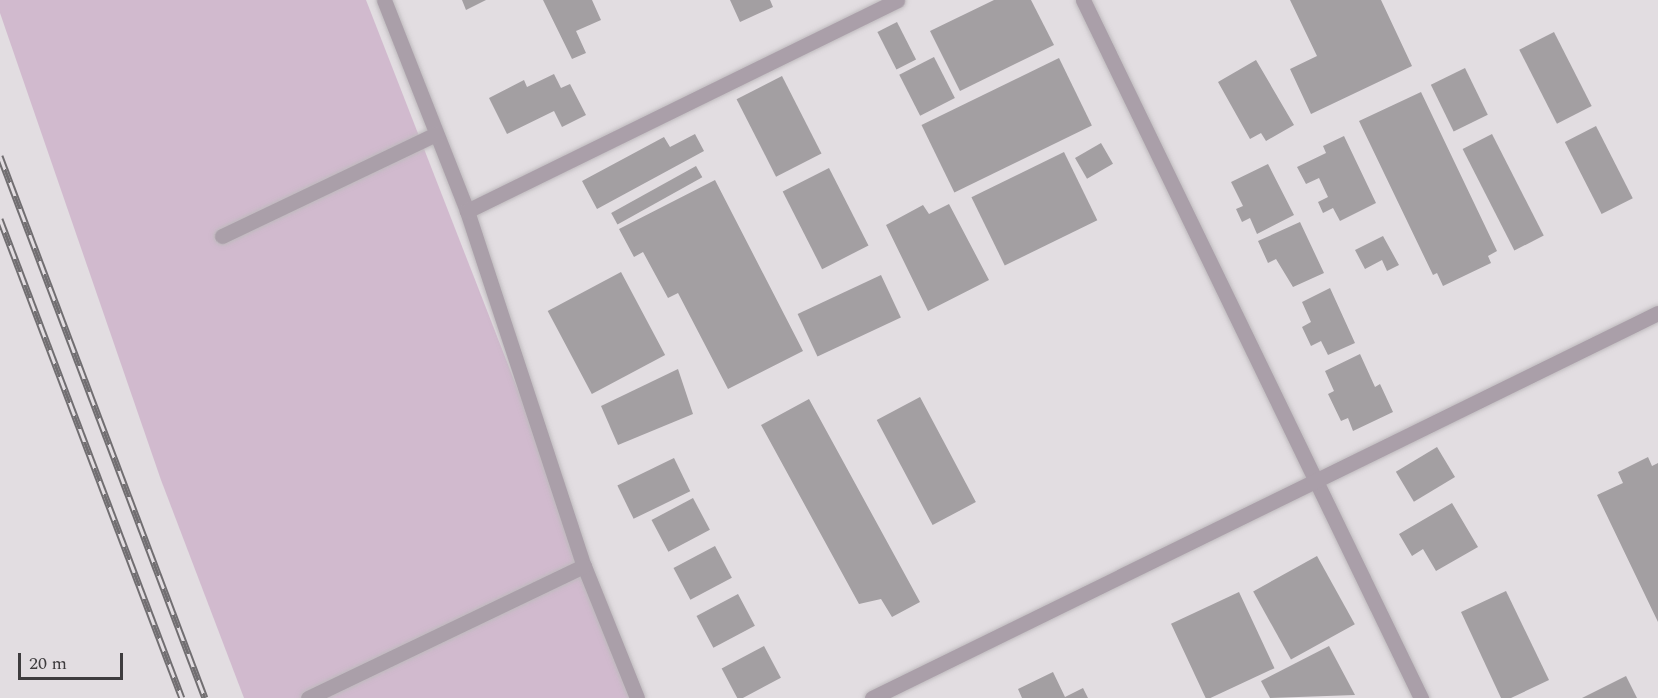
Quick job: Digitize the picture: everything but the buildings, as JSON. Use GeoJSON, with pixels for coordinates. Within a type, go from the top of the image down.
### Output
{"type":"FeatureCollection","features":[{"type":"Feature","properties":{"kind":"street"},"geometry":{"type":"LineString","coordinates":[[384,0],[467,211],[585,566],[637,698]]}},
{"type":"Feature","properties":{"kind":"street"},"geometry":{"type":"LineString","coordinates":[[467,211],[897,0]]}},
{"type":"Feature","properties":{"kind":"street"},"geometry":{"type":"LineString","coordinates":[[1083,0],[1421,698]]}},
{"type":"Feature","properties":{"kind":"street"},"geometry":{"type":"LineString","coordinates":[[222,236],[436,134]]}},
{"type":"Feature","properties":{"kind":"street"},"geometry":{"type":"LineString","coordinates":[[872,698],[1658,313]]}},
{"type":"Feature","properties":{"kind":"street"},"geometry":{"type":"LineString","coordinates":[[308,698],[585,566]]}},
{"type":"Feature","properties":{"kind":"shaded area"},"geometry":{"type":"Polygon","coordinates":[[[0,0],[366,0],[638,698],[244,698],[161,480],[0,13],[0,0]]]}},
{"type":"Feature","properties":{"kind":"railway"},"geometry":{"type":"LineString","coordinates":[[0,156],[205,698]]}},
{"type":"Feature","properties":{"kind":"railway"},"geometry":{"type":"LineString","coordinates":[[0,219],[182,698]]}}]}
